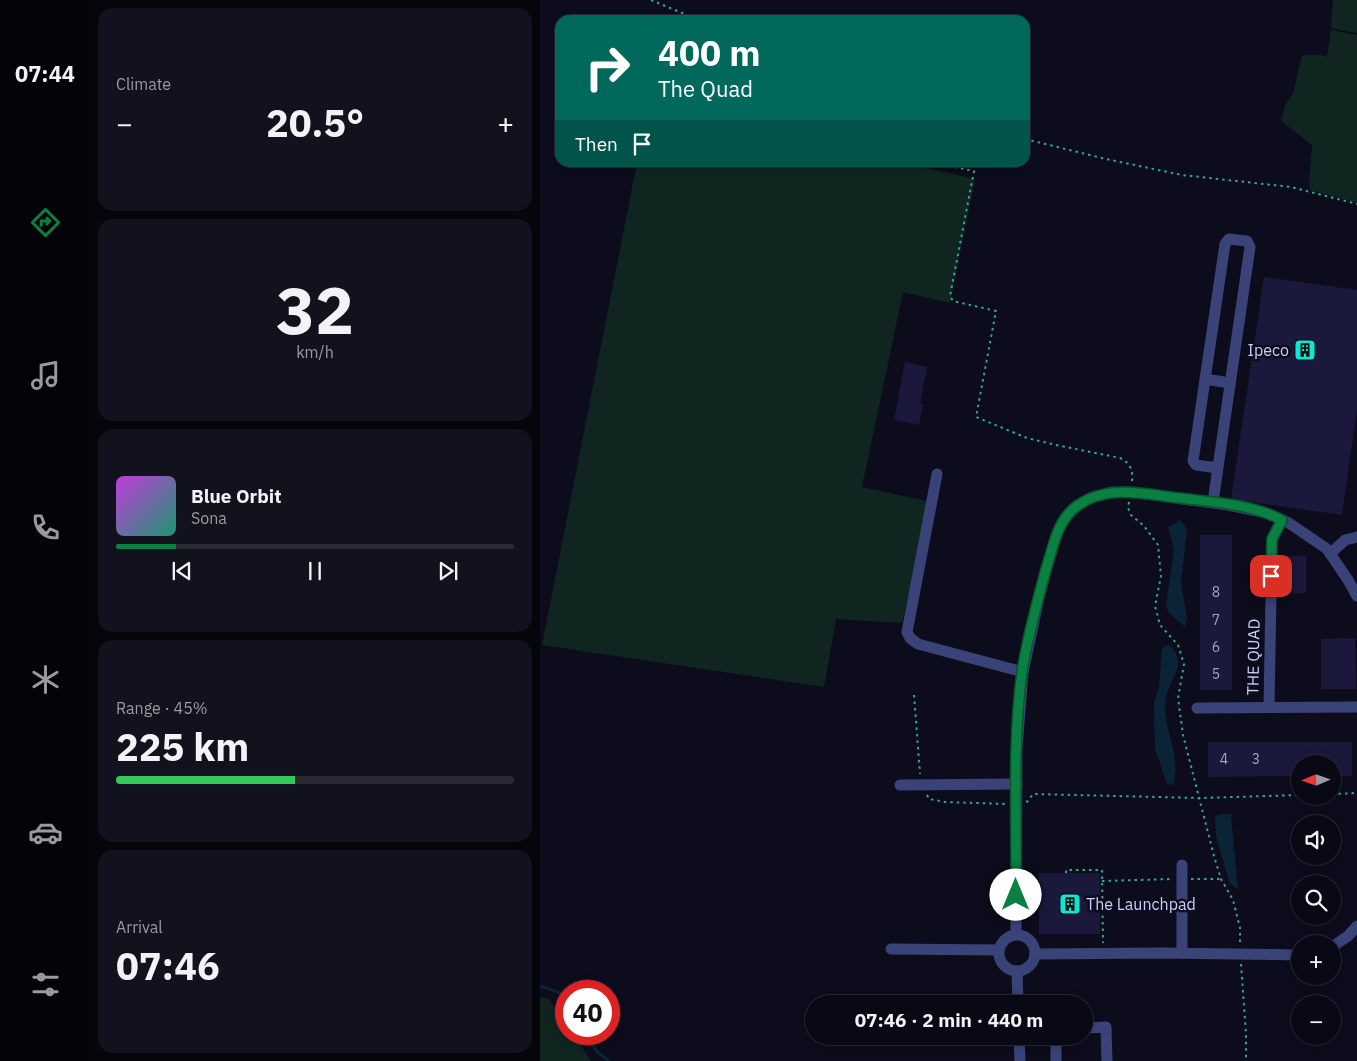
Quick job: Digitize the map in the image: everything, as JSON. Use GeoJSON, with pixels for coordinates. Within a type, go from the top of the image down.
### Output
{"type":"FeatureCollection","features":[{"type":"Feature","properties":{"kind":"street"},"geometry":{"type":"LineString","coordinates":[[1213,502],[1218,468],[1230,383],[1250,247],[1248,241],[1244,240],[1229,239],[1225,244],[1193,461],[1196,465],[1218,468]]}},
{"type":"Feature","properties":{"kind":"street"},"geometry":{"type":"LineString","coordinates":[[1205,379],[1230,383]]}},
{"type":"Feature","properties":{"kind":"street"},"geometry":{"type":"LineString","coordinates":[[937,474],[906,632],[918,644],[1022,672]]}},
{"type":"Feature","properties":{"kind":"street"},"geometry":{"type":"LineString","coordinates":[[1016,934],[1017,748],[1022,672],[1056,535],[1062,522],[1075,507],[1092,497],[1112,492],[1130,492],[1213,502],[1267,512],[1327,549],[1357,596]]}},
{"type":"Feature","properties":{"kind":"street","name":"THE QUAD"},"geometry":{"type":"LineString","coordinates":[[1269,707],[1272,539],[1282,520]]}},
{"type":"Feature","properties":{"kind":"street"},"geometry":{"type":"LineString","coordinates":[[1330,554],[1345,540],[1357,537]]}},
{"type":"Feature","properties":{"kind":"street","name":"THE QUAD"},"geometry":{"type":"LineString","coordinates":[[1197,708],[1357,707]]}},
{"type":"Feature","properties":{"kind":"street"},"geometry":{"type":"LineString","coordinates":[[900,785],[1017,784]]}},
{"type":"Feature","properties":{"kind":"street"},"geometry":{"type":"LineString","coordinates":[[1182,865],[1182,953]]}},
{"type":"Feature","properties":{"kind":"street"},"geometry":{"type":"LineString","coordinates":[[1341,941],[1357,926]]}},
{"type":"Feature","properties":{"kind":"street"},"geometry":{"type":"LineString","coordinates":[[1016,934],[1027,937],[1032,941],[1036,954],[1028,968],[1017,971],[1005,967],[1001,962],[999,950],[1005,939],[1016,934]]}},
{"type":"Feature","properties":{"kind":"street"},"geometry":{"type":"LineString","coordinates":[[892,949],[999,950]]}},
{"type":"Feature","properties":{"kind":"street"},"geometry":{"type":"LineString","coordinates":[[1036,954],[1182,953],[1291,955]]}},
{"type":"Feature","properties":{"kind":"street"},"geometry":{"type":"LineString","coordinates":[[1017,971],[1018,995]]}},
{"type":"Feature","properties":{"kind":"street"},"geometry":{"type":"LineString","coordinates":[[1093,1028],[1106,1027],[1107,1061]]}},
{"type":"Feature","properties":{"kind":"street"},"geometry":{"type":"LineString","coordinates":[[1019,1045],[1020,1061]]}},
{"type":"Feature","properties":{"kind":"path"},"geometry":{"type":"LineString","coordinates":[[651,0],[687,15]]}},
{"type":"Feature","properties":{"kind":"path"},"geometry":{"type":"LineString","coordinates":[[1030,140],[1182,175],[1292,187],[1357,204]]}},
{"type":"Feature","properties":{"kind":"path"},"geometry":{"type":"LineString","coordinates":[[957,167],[974,170],[950,296],[953,301],[996,311],[976,418],[1027,438],[1056,446],[1120,458],[1128,462],[1132,470],[1128,508],[1131,515],[1144,526],[1158,545],[1161,576],[1155,606],[1160,625],[1178,645],[1184,664],[1178,698],[1182,726],[1214,856],[1221,879],[1233,900],[1240,928],[1246,1061]]}},
{"type":"Feature","properties":{"kind":"path"},"geometry":{"type":"LineString","coordinates":[[1341,794],[1357,793]]}},
{"type":"Feature","properties":{"kind":"path"},"geometry":{"type":"LineString","coordinates":[[1200,798],[1291,795]]}},
{"type":"Feature","properties":{"kind":"path"},"geometry":{"type":"LineString","coordinates":[[1066,873],[1066,870],[1102,870],[1103,953]]}},
{"type":"Feature","properties":{"kind":"path"},"geometry":{"type":"LineString","coordinates":[[1102,880],[1221,879]]}},
{"type":"Feature","properties":{"kind":"green space"},"geometry":{"type":"Polygon","coordinates":[[[1333,0],[1357,0],[1357,33],[1331,28],[1333,0]]]}},
{"type":"Feature","properties":{"kind":"green space"},"geometry":{"type":"Polygon","coordinates":[[[1331,30],[1357,35],[1357,203],[1310,190],[1312,145],[1281,120],[1286,103],[1293,94],[1302,55],[1322,55],[1327,57],[1331,30]]]}},
{"type":"Feature","properties":{"kind":"green space"},"geometry":{"type":"Polygon","coordinates":[[[636,167],[922,167],[975,179],[950,303],[903,292],[862,487],[930,502],[902,623],[836,619],[824,687],[542,645],[636,167]]]}},
{"type":"Feature","properties":{"kind":"green space"},"geometry":{"type":"Polygon","coordinates":[[[540,997],[549,999],[555,1008],[555,1045],[580,1045],[591,1061],[540,1061],[540,997]]]}},
{"type":"Feature","properties":{"kind":"water"},"geometry":{"type":"Polygon","coordinates":[[[1180,520],[1187,529],[1181,583],[1187,617],[1185,627],[1169,613],[1166,605],[1174,550],[1168,527],[1180,520]]]}},
{"type":"Feature","properties":{"kind":"water"},"geometry":{"type":"Polygon","coordinates":[[[1169,644],[1178,658],[1177,670],[1168,690],[1165,705],[1165,714],[1175,761],[1174,785],[1167,784],[1155,749],[1154,703],[1159,687],[1162,648],[1169,644]]]}},
{"type":"Feature","properties":{"kind":"water"},"geometry":{"type":"Polygon","coordinates":[[[1231,814],[1238,890],[1229,882],[1216,836],[1215,816],[1231,814]]]}},
{"type":"Feature","properties":{"kind":"building","name":"Ipeco"},"geometry":{"type":"Polygon","coordinates":[[[1264,277],[1357,290],[1357,409],[1342,515],[1231,499],[1264,277]]]}},
{"type":"Feature","properties":{"kind":"building"},"geometry":{"type":"Polygon","coordinates":[[[905,362],[927,367],[920,404],[923,404],[919,425],[894,420],[905,362]]]}},
{"type":"Feature","properties":{"kind":"building"},"geometry":{"type":"Polygon","coordinates":[[[1200,535],[1232,535],[1232,690],[1200,690],[1200,535]]]}},
{"type":"Feature","properties":{"kind":"building"},"geometry":{"type":"Polygon","coordinates":[[[1284,556],[1306,556],[1306,593],[1283,594],[1284,556]]]}},
{"type":"Feature","properties":{"kind":"building"},"geometry":{"type":"Polygon","coordinates":[[[1355,638],[1356,689],[1321,689],[1321,639],[1355,638]]]}},
{"type":"Feature","properties":{"kind":"building"},"geometry":{"type":"Polygon","coordinates":[[[1208,742],[1352,742],[1352,776],[1341,776],[1341,755],[1291,755],[1291,776],[1208,777],[1208,742]]]}},
{"type":"Feature","properties":{"kind":"building","name":"The Launchpad"},"geometry":{"type":"Polygon","coordinates":[[[1039,873],[1100,873],[1100,934],[1039,934],[1039,873]]]}},
{"type":"Feature","properties":{"kind":"waterway"},"geometry":{"type":"LineString","coordinates":[[540,986],[555,991]]}},
{"type":"Feature","properties":{"kind":"waterway"},"geometry":{"type":"LineString","coordinates":[[593,1045],[596,1051],[609,1061]]}},
{"type":"Feature","properties":{"kind":"place","name":"Ipeco"},"geometry":{"type":"Point","coordinates":[1305,350]}},
{"type":"Feature","properties":{"kind":"place","name":"The Launchpad"},"geometry":{"type":"Point","coordinates":[1070,904]}},
{"type":"Feature","properties":{"kind":"route"},"geometry":{"type":"LineString","coordinates":[[1016,895],[1017,748],[1022,672],[1040,594],[1056,535],[1062,522],[1075,507],[1092,497],[1112,492],[1130,492],[1213,502],[1267,512],[1282,520],[1272,539],[1271,576]]}}]}
